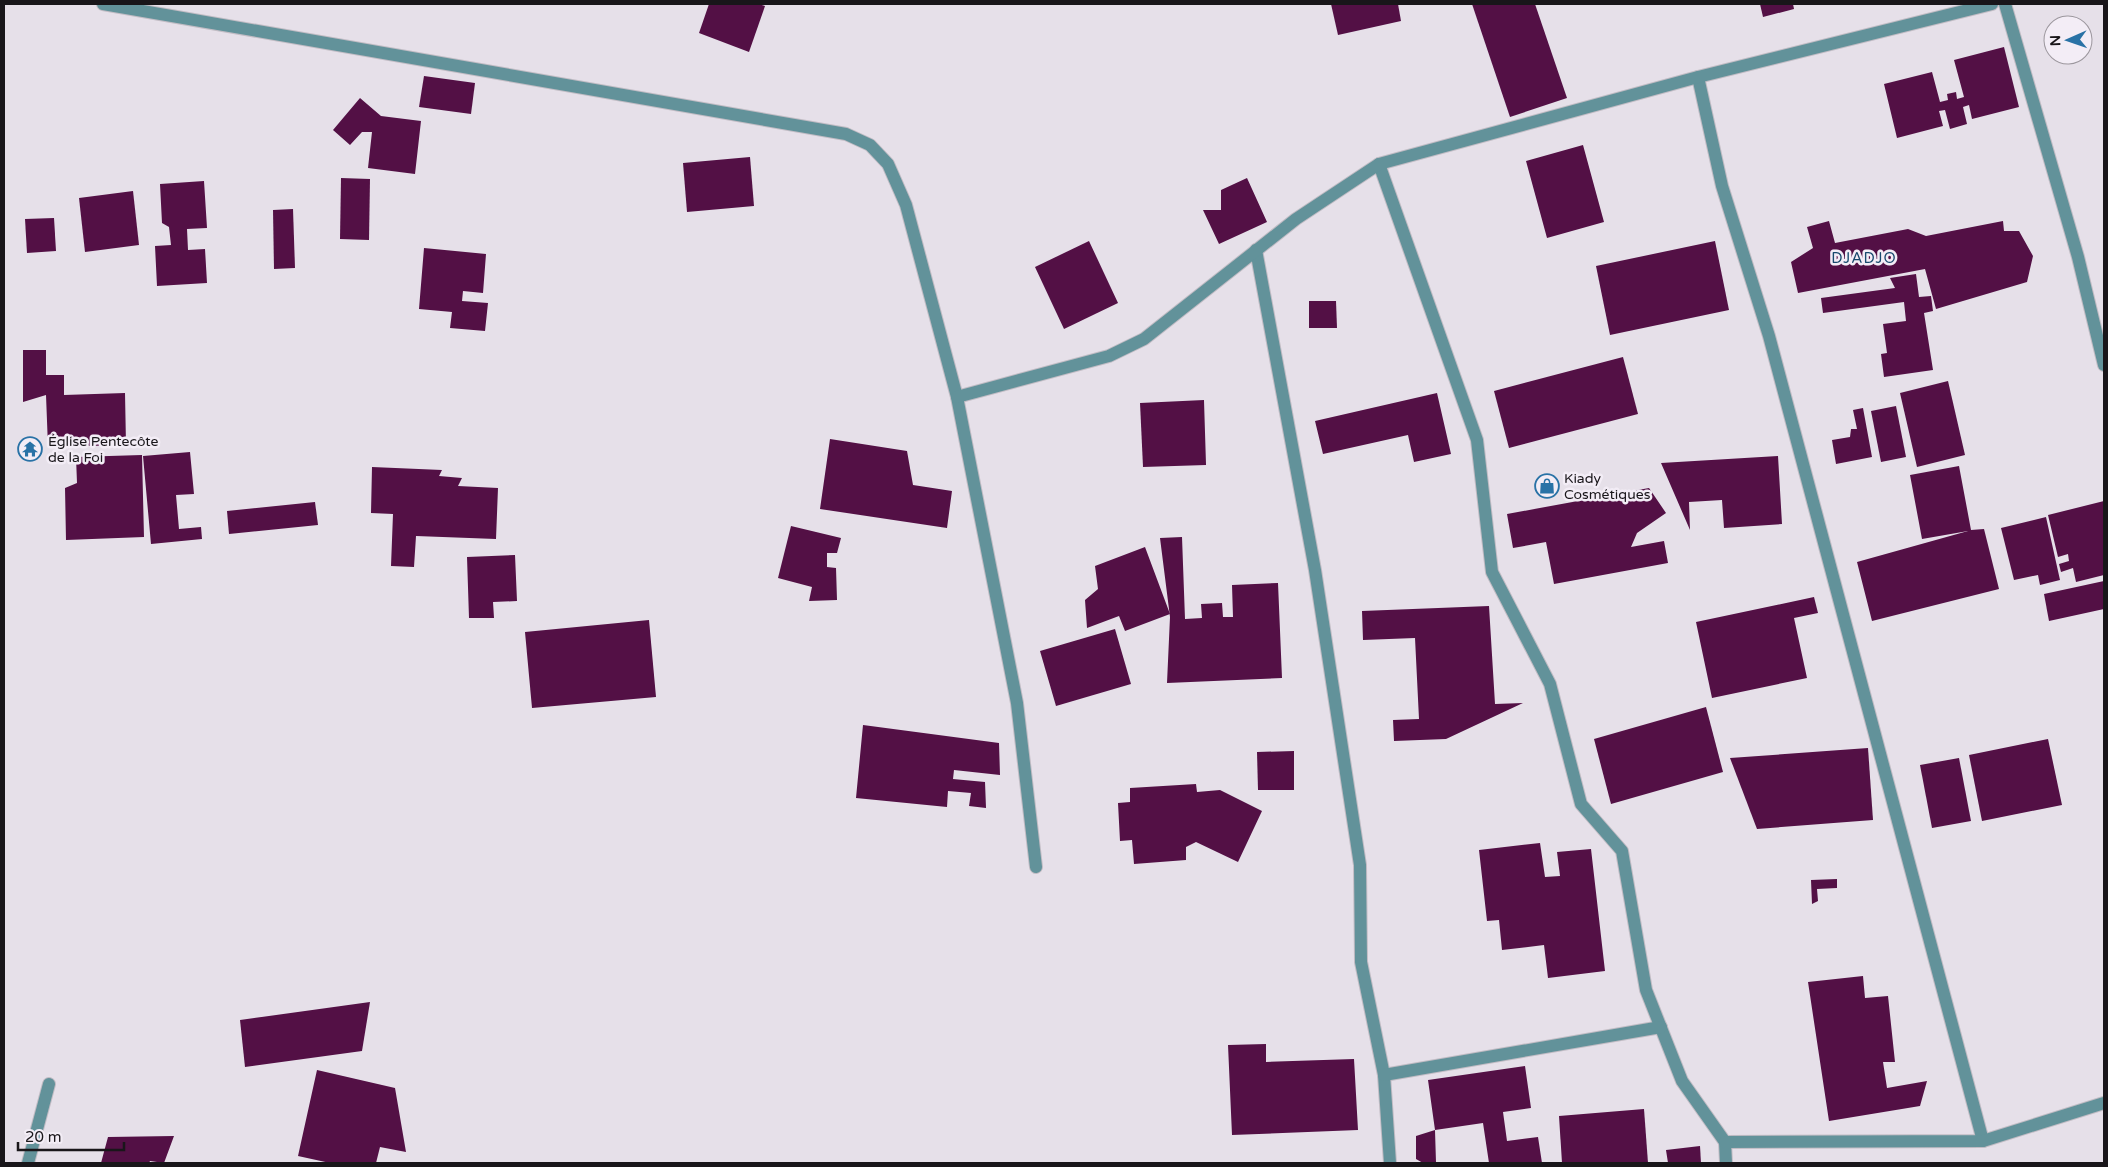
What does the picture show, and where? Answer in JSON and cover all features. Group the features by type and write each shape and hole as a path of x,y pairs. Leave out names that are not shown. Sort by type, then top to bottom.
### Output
{"street":[{"path":"103,4 846,134 870,145 888,164 906,205 957,397 1016,704 1036,867"},
{"path":"957,397 1109,356 1144,339 1256,250 1325,199 1379,164 1698,77 1992,4"},
{"path":"2005,4 2078,256 2104,365"},
{"path":"1698,77 1722,186 1769,336 1984,1141"},
{"path":"1379,164 1477,440 1492,572 1550,684 1581,804 1622,851 1646,990 1682,1081 1724,1142 1726,1163"},
{"path":"1256,250 1315,570 1360,864 1360,962 1384,1075 1390,1163"},
{"path":"1384,1075 1661,1027"},
{"path":"28,1163 49,1084"},
{"path":"1724,1142 1984,1141 2104,1103"}],"building":[{"path":"709,4 759,4 765,6 749,52 699,33"},
{"path":"1331,4 1398,4 1401,21 1338,35"},
{"path":"1472,4 1535,4 1567,98 1510,117"},
{"path":"1760,4 1793,4 1794,9 1763,17"},
{"path":"2004,47 2019,107 1972,119 1969,105 1963,107 1967,124 1950,129 1945,110 1939,111 1943,126 1897,138 1884,84 1932,72 1940,102 1948,100 1947,94 1956,92 1957,99 1964,97 1954,60"},
{"path":"424,76 475,83 471,114 419,107"},
{"path":"360,98 381,116 421,121 415,174 368,168 372,132 362,132 350,145 333,130"},
{"path":"1583,145 1604,222 1547,238 1526,161"},
{"path":"750,157 754,206 687,212 683,163"},
{"path":"341,178 370,179 369,240 340,239"},
{"path":"1247,178 1267,222 1219,244 1203,210 1221,210 1221,190"},
{"path":"204,181 207,228 187,229 188,250 205,249 207,283 157,286 155,246 171,245 169,227 162,223 160,184"},
{"path":"133,191 139,245 85,252 79,198"},
{"path":"293,209 295,268 274,269 273,210"},
{"path":"54,218 56,251 27,253 25,219"},
{"path":"1829,221 1835,243 1908,229 1926,236 2003,221 2004,231 2019,231 2033,256 2027,282 1936,309 1925,269 1798,293 1791,262 1813,248 1807,227"},
{"path":"1089,241 1118,303 1064,329 1035,267"},
{"path":"1715,241 1729,310 1610,335 1596,266"},
{"path":"424,248 486,254 483,293 463,291 462,301 488,303 485,331 450,328 452,312 419,309"},
{"path":"1916,274 1919,297 1931,296 1933,311 1924,313 1933,370 1884,377 1881,354 1887,353 1883,324 1906,321 1904,302 1823,313 1821,298 1895,288 1890,278"},
{"path":"1309,301 1336,301 1337,328 1309,328"},
{"path":"23,350 46,350 46,375 64,375 64,395 125,393 126,445 48,447 46,395 23,402"},
{"path":"1623,357 1638,414 1509,448 1494,391"},
{"path":"1948,381 1965,455 1917,467 1900,393"},
{"path":"1437,393 1451,454 1414,462 1408,435 1323,454 1315,421"},
{"path":"1204,400 1206,465 1143,467 1140,403"},
{"path":"1896,406 1906,457 1881,462 1871,411"},
{"path":"1863,408 1872,457 1836,464 1832,440 1850,437 1851,429 1857,429 1853,410"},
{"path":"830,439 907,451 913,485 952,491 947,528 820,509"},
{"path":"190,452 194,494 176,495 179,529 201,527 202,539 151,544 143,456"},
{"path":"142,455 144,537 66,540 65,488 77,483 76,457"},
{"path":"1778,456 1782,524 1724,528 1722,500 1689,502 1690,530 1661,463"},
{"path":"1959,466 1971,530 1984,529 1999,589 1872,621 1857,562 1968,531 1922,539 1910,475"},
{"path":"372,467 442,470 439,476 462,478 458,486 498,488 496,539 416,536 414,567 391,566 393,514 371,513"},
{"path":"1649,488 1666,513 1637,533 1631,547 1664,541 1668,563 1554,584 1546,542 1513,548 1507,514"},
{"path":"2104,501 2104,575 2076,582 2073,568 2061,572 2059,564 2069,561 2068,554 2058,557 2048,515"},
{"path":"315,502 318,525 229,534 227,511"},
{"path":"2046,517 2060,580 2040,585 2038,575 2014,580 2001,528"},
{"path":"791,526 841,538 837,553 827,553 827,567 836,568 837,600 809,601 812,587 778,578"},
{"path":"1182,537 1185,619 1202,618 1201,604 1222,603 1223,617 1233,617 1232,585 1278,583 1282,678 1167,683 1170,617 1160,538"},
{"path":"1145,547 1170,614 1125,631 1119,616 1087,628 1085,600 1098,589 1095,566"},
{"path":"515,555 517,601 493,602 494,618 469,618 467,557"},
{"path":"2104,581 2104,609 2049,621 2044,594"},
{"path":"1814,597 1818,613 1794,618 1807,678 1712,698 1696,622"},
{"path":"1489,606 1495,704 1523,703 1446,739 1394,741 1393,720 1419,719 1415,638 1363,640 1362,611"},
{"path":"649,620 656,697 532,708 525,632"},
{"path":"1115,629 1131,684 1056,706 1040,651"},
{"path":"1706,707 1723,772 1611,804 1594,739"},
{"path":"863,725 999,743 1000,775 954,770 953,779 985,782 986,808 969,806 971,793 948,791 947,807 856,798"},
{"path":"2048,739 2062,805 1982,821 1969,755"},
{"path":"1868,748 1873,820 1757,829 1730,758"},
{"path":"1294,751 1294,790 1258,790 1257,752"},
{"path":"1959,758 1971,821 1932,828 1920,765"},
{"path":"1196,784 1197,792 1220,790 1262,811 1238,862 1196,842 1186,847 1186,860 1134,864 1132,840 1120,841 1118,803 1130,802 1130,788"},
{"path":"1540,843 1545,877 1560,876 1557,852 1591,849 1605,971 1548,978 1544,945 1502,950 1499,920 1487,921 1479,850"},
{"path":"1837,879 1837,888 1817,889 1818,901 1812,904 1811,880"},
{"path":"1863,976 1865,998 1888,996 1895,1062 1883,1062 1887,1088 1927,1081 1920,1106 1829,1121 1808,982"},
{"path":"370,1002 362,1051 245,1067 240,1020"},
{"path":"1266,1044 1266,1062 1354,1059 1358,1130 1232,1135 1228,1045"},
{"path":"1525,1066 1531,1108 1503,1112 1507,1141 1538,1137 1542,1163 1489,1163 1483,1123 1435,1130 1428,1080"},
{"path":"317,1070 395,1088 406,1152 380,1147 376,1163 330,1163 298,1156"},
{"path":"1644,1109 1648,1163 1562,1163 1559,1116"},
{"path":"1435,1130 1436,1163 1423,1163 1416,1159 1416,1136"},
{"path":"174,1136 164,1163 150,1161 149,1163 101,1163 108,1137"},
{"path":"1700,1146 1701,1163 1668,1163 1666,1150"}],"place":[{"name":"Église Pentecôte de la Foi","path":"30,449"},
{"name":"Kiady Cosmétiques","path":"1547,486"}],"district":[{"name":"DJADJO","path":"1864,258"}]}
